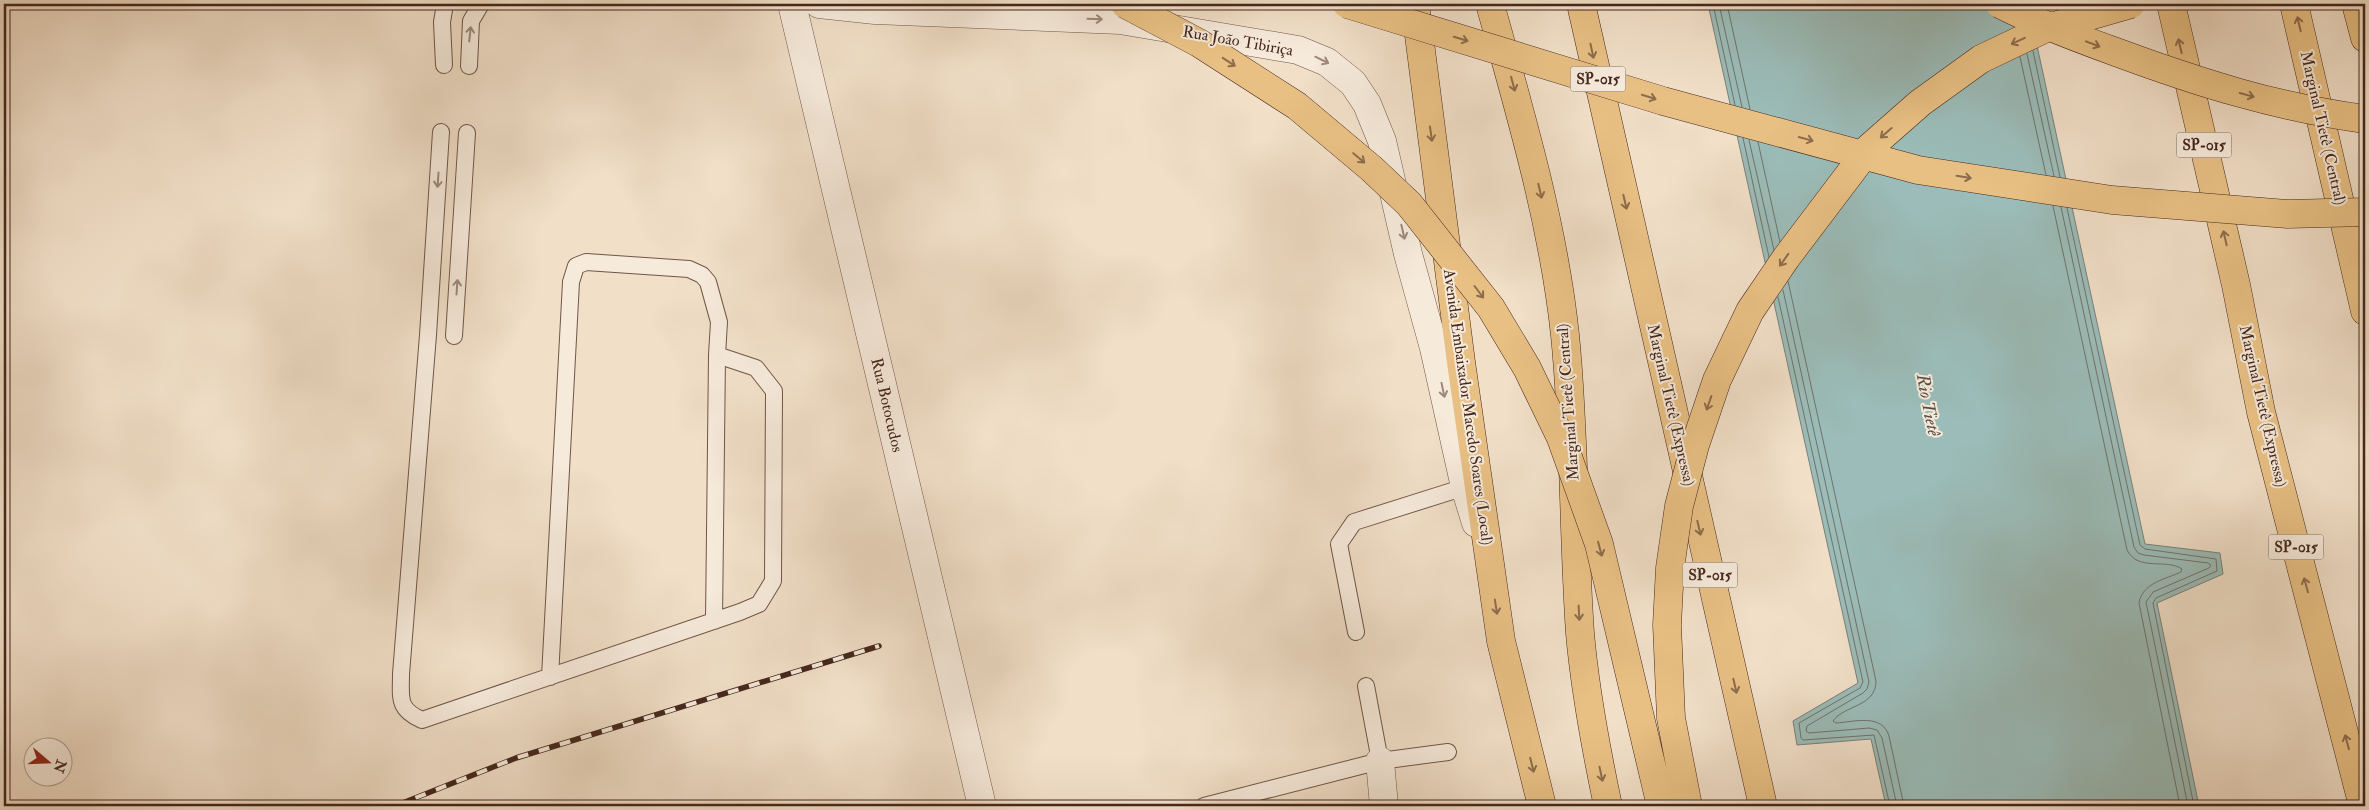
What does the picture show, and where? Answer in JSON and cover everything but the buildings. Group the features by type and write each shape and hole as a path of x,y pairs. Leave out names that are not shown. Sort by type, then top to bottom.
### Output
{"highway":[{"path":"1125,4 1199,43 1297,106 1409,204 1491,308 1527,368 1560,438 1599,544 1661,806"},
{"path":"1347,4 1663,101 1918,170 2112,200 2288,214 2365,212"},
{"name":"Avenida Embaixador Macedo Soares (Local)","path":"1415,4 1501,640 1542,806"},
{"name":"Marginal Tietê (Central)","path":"1490,4 1529,143 1556,272 1565,335 1580,633 1587,699 1608,806"},
{"name":"Marginal Tietê (Expressa)","path":"1581,4 1763,806"},
{"path":"2000,4 2087,42 2209,85 2284,105 2365,118"},
{"path":"1688,806 1671,718 1667,625 1670,568 1679,506 1695,445 1717,380 1750,311 1786,258 1870,147 1920,103 1980,59 2044,29 2131,4"},
{"name":"Marginal Tietê (Expressa)","path":"2171,4 2236,285 2261,412 2364,806"},
{"name":"Marginal Tietê (Central)","path":"2294,4 2365,312"},
{"path":"2356,4 2365,38"}],"street":[{"name":"Rua Botocudos","path":"792,4 982,806"},
{"name":"Rua João Tibiriça","path":"819,4 875,10 1120,20 1298,50 1327,62 1353,83 1368,104 1382,142 1408,254 1434,348 1465,486 1490,569"},
{"path":"1380,761 1384,806"}],"lane":[{"path":"444,65 442,22 445,4"},
{"path":"469,66 472,21 481,4"},
{"path":"441,132 401,701 408,714 422,720 759,604 773,581 774,391 756,368 717,355"},
{"path":"454,336 467,133"},
{"path":"550,677 572,282 576,266 586,262 689,269 702,275 708,282 719,322 714,621"},
{"path":"1356,632 1339,544 1354,522 1465,486"},
{"path":"1366,686 1380,761"},
{"path":"1204,806 1380,761 1448,752"}],"water":[{"name":"Rio Tietê","path":"1708,4 2028,4 2145,544 2220,553 2223,574 2157,603 2199,806 1886,806 1871,739 1797,745 1793,721 1858,683"}],"railway":[{"path":"395,806 516,758 879,646"}]}
